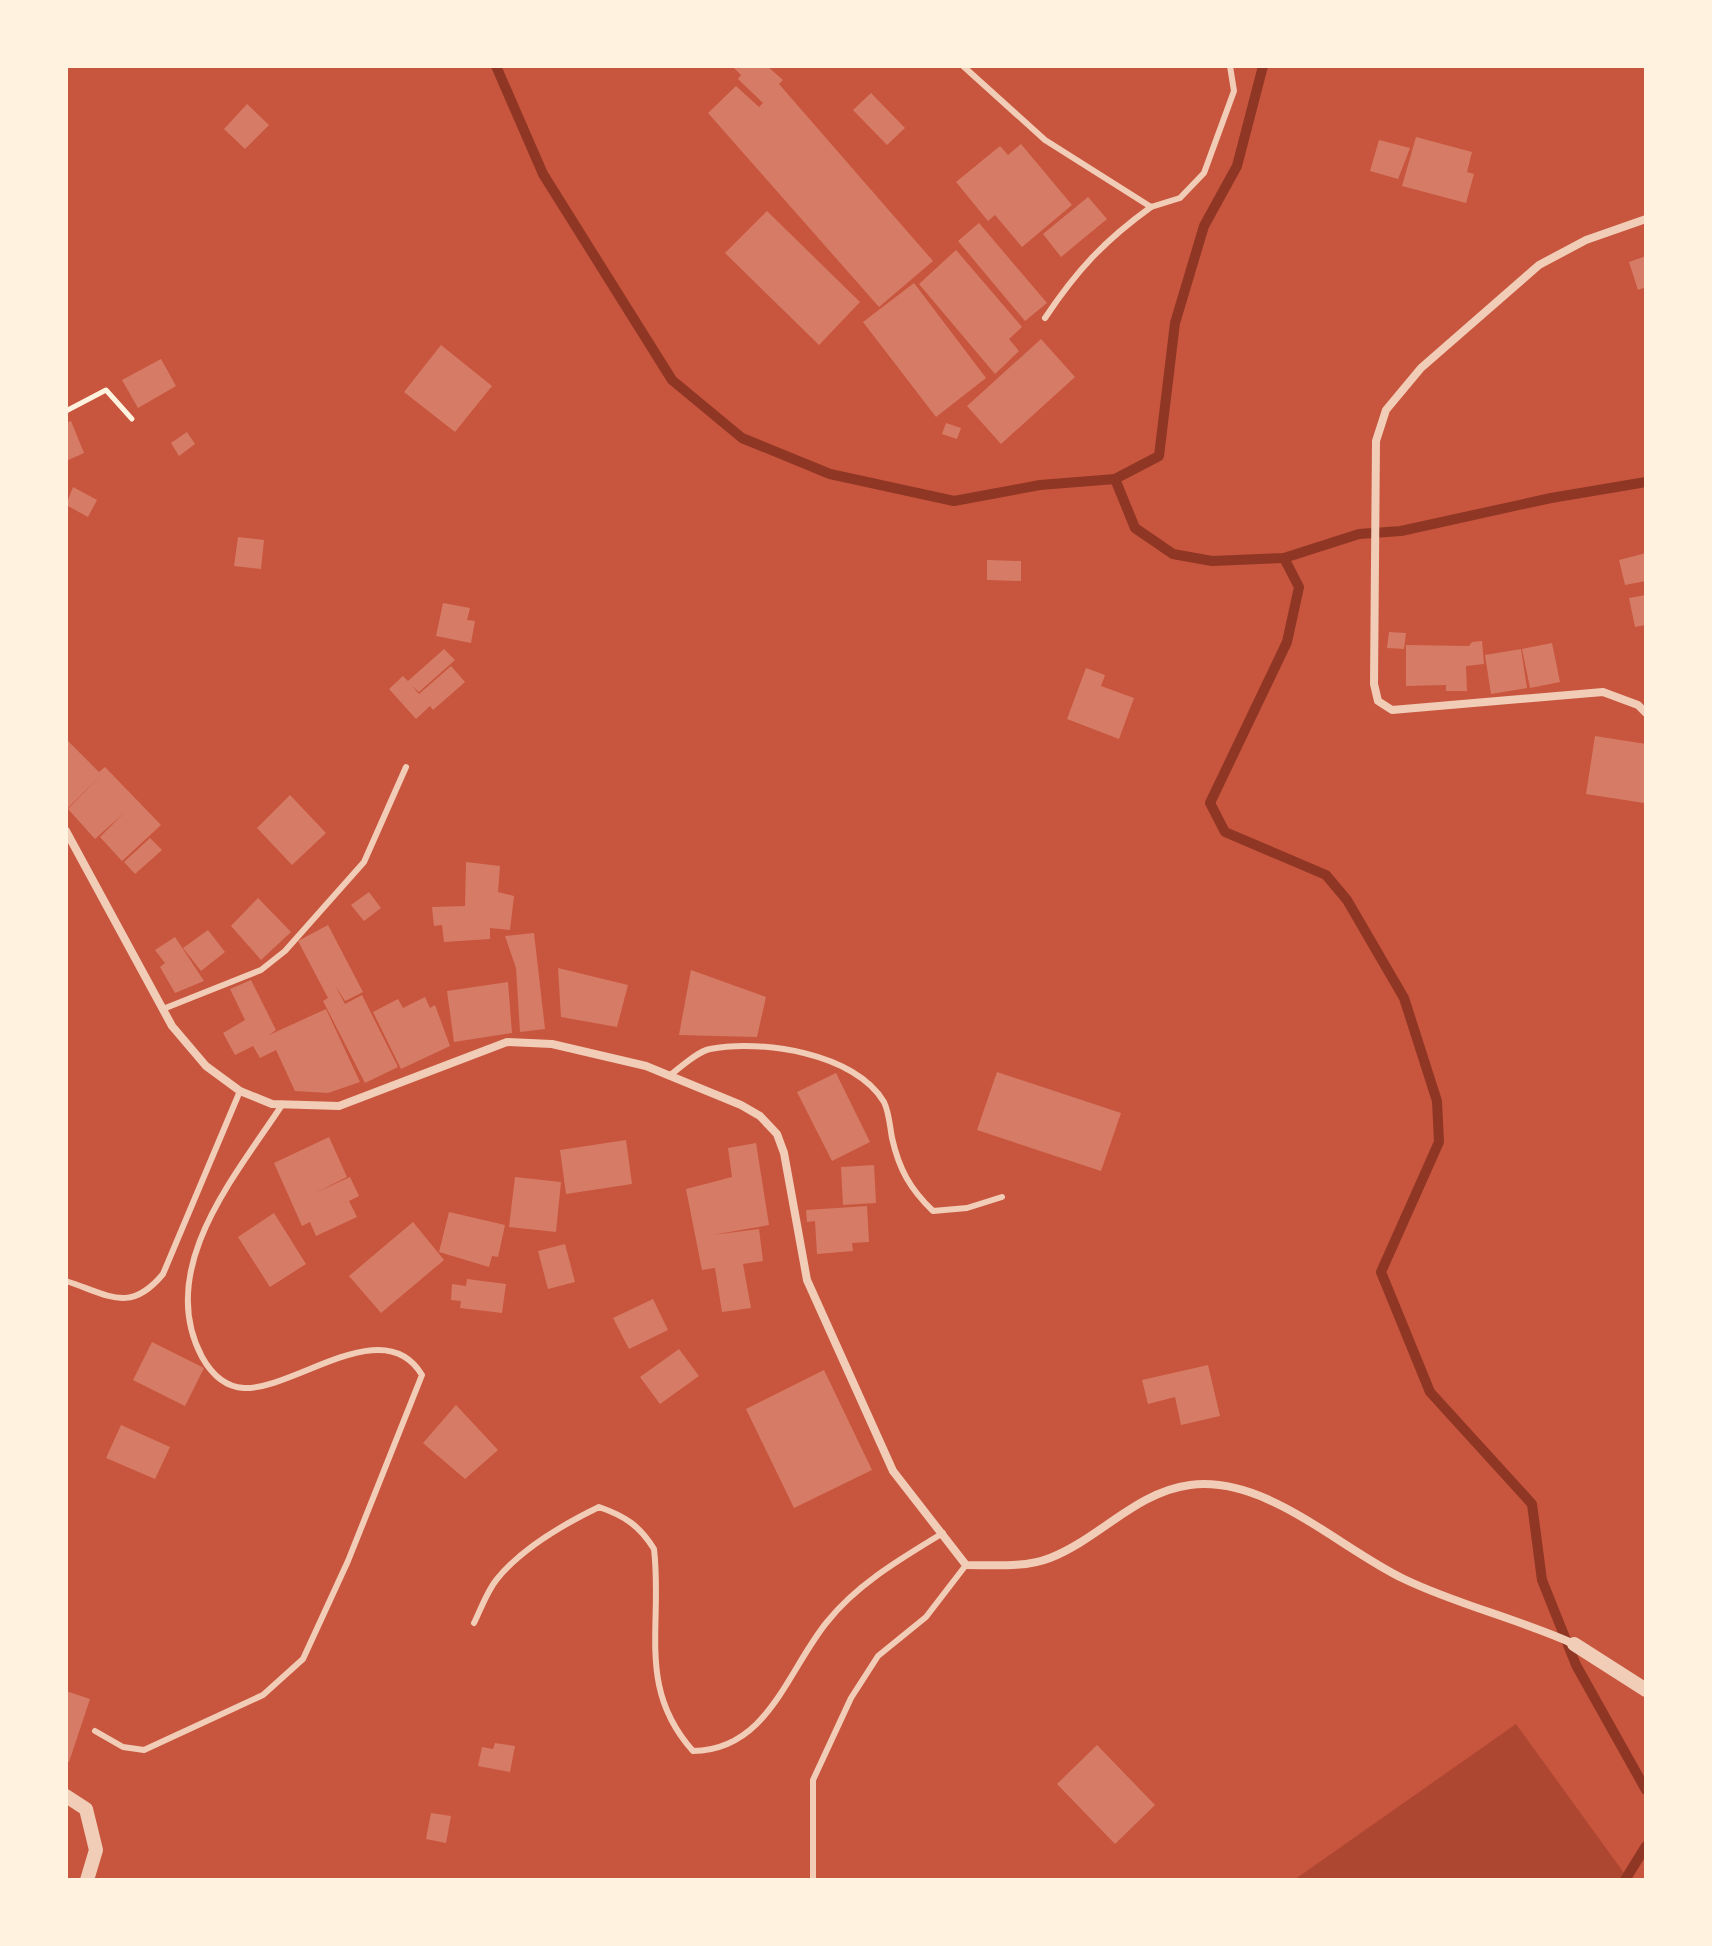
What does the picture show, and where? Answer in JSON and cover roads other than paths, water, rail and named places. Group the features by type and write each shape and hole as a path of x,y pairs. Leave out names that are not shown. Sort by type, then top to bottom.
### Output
{"street":[{"path":"1646,219 1586,240 1539,265 1421,368 1386,410 1376,441 1374,684 1378,701 1392,710 1603,692 1638,705 1646,713"},
{"path":"66,831 172,1026 206,1066 240,1091 282,1105 339,1106 507,1042 552,1044 646,1066 741,1105 760,1116 777,1134 784,1153 807,1280 893,1471 966,1565 1021,1563 1050,1558 1150,1497 1189,1485 1244,1489 1404,1579 1555,1635 1646,1690"},
{"path":"66,1796 86,1809 96,1850 87,1880"}],"lane":[{"path":"963,66 1045,140 1151,207"},
{"path":"1045,318 1074,274 1110,237 1151,207 1180,198 1204,173 1234,91 1230,66"},
{"path":"163,1009 261,970 285,951 364,862 406,767"},
{"path":"669,1076 707,1050 776,1048 821,1057 867,1081 885,1104 895,1151 909,1187 933,1211 967,1208 1002,1197"},
{"path":"66,1281 126,1300 148,1293 163,1274 240,1091"},
{"path":"95,1731 123,1747 144,1750 263,1695 303,1659 348,1561 422,1375 414,1361 398,1352 371,1351 330,1360 264,1386 241,1388 220,1381 195,1344 188,1316 189,1276 214,1207 282,1105"},
{"path":"474,1623 497,1579 553,1533 599,1507 621,1514 642,1529 654,1549 660,1700 676,1733 693,1751 711,1751 765,1719 827,1622 858,1592 943,1533"},
{"path":"813,1880 813,1780 851,1698 878,1656 926,1617 966,1565"}],"waterway":[{"path":"496,66 543,174 672,380 742,438 830,474 954,501 1040,485 1115,479 1135,528 1173,554 1212,561 1284,558 1359,534 1401,531 1551,498 1646,482"},
{"path":"1115,479 1159,456 1175,323 1204,226 1237,166 1263,66"},
{"path":"1284,558 1299,587 1287,642 1210,803 1225,832 1326,875 1347,900 1404,998 1437,1101 1439,1142 1381,1272 1430,1392 1532,1504 1542,1580 1576,1665 1646,1790"},
{"path":"1625,1880 1646,1846"}]}
